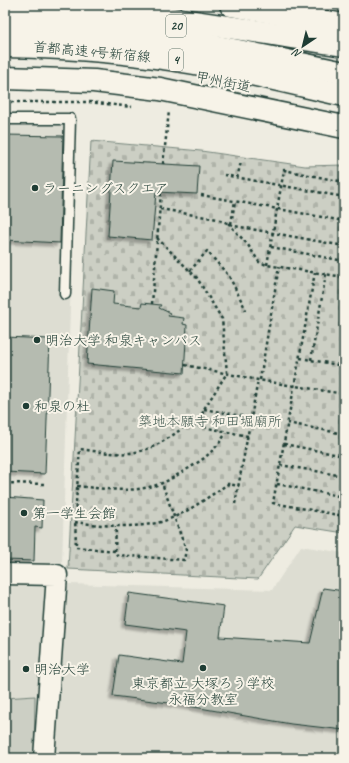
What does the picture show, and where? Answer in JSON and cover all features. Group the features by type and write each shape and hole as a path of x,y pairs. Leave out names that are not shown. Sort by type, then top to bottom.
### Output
{"highway":[{"path":"168,5 287,27 344,41"},
{"path":"230,5 344,25"},
{"path":"5,6 43,6 148,15 344,45"},
{"name":"20","path":"5,13 99,17 163,24 224,34 344,58"},
{"name":"首都高速4号新宿線","path":"5,25 100,29 161,37 344,73"},
{"name":"首都高速4号新宿線","path":"5,46 96,50 157,57 220,68 344,95"},
{"name":"甲州街道","path":"5,59 97,63 159,70 344,107"},
{"path":"5,65 95,69 162,78 344,111"},
{"path":"5,78 94,81 160,89 344,127"},
{"path":"5,89 92,92 159,100 344,132"}],"street":[{"path":"5,574 57,575 44,758"}],"lane":[{"path":"5,119 70,119 65,294"}],"path":[{"path":"5,102 89,102 140,108"},
{"path":"162,110 176,112"},
{"path":"164,164 169,111"},
{"path":"237,178 241,162"},
{"path":"267,265 284,170 344,182"},
{"path":"224,175 344,197"},
{"path":"152,304 161,192"},
{"path":"201,195 344,221"},
{"path":"229,224 235,202"},
{"path":"160,209 217,219 229,224 344,246"},
{"path":"229,224 248,245 259,262 267,265 344,277"},
{"path":"157,238 197,278 222,319 227,373 204,409 198,426"},
{"path":"271,247 344,261"},
{"path":"190,271 207,251 229,276 246,310"},
{"path":"235,504 279,266"},
{"path":"315,272 273,503 344,516"},
{"path":"311,360 326,274"},
{"path":"300,358 344,366"},
{"path":"185,365 259,380 344,394"},
{"path":"204,409 251,418"},
{"path":"287,423 344,434"},
{"path":"115,551 76,548 75,522 80,450 108,454 132,454 168,440 188,424 226,433 248,436"},
{"path":"77,486 121,490 145,488 162,483 203,460 219,445 226,433"},
{"path":"284,444 344,456"},
{"path":"280,465 344,476"},
{"path":"5,483 46,484"},
{"path":"116,526 116,555 184,560 186,550 162,483"},
{"path":"75,522 101,526 116,526 163,521 228,484 239,486"},
{"path":"277,484 344,497"}],"shaded area":[{"name":"明治大学 和泉キャンパス","path":"5,114 76,115 62,565 5,567"},
{"name":"東京都立 大塚ろう学校 永福分教室","path":"301,546 344,553 344,758 240,758 219,754 191,758 57,758 55,745 68,584 272,590"},
{"name":"明治大学","path":"51,575 44,758 5,758 5,579"}],"green space":[{"name":"築地本願寺 和田堀廟所","path":"91,141 201,151 305,166 344,165 344,533 295,525 258,579 68,569"},
{"path":"35,696 34,758 5,758 5,698"}],"building":[{"name":"ラーニングスクエア","path":"5,135 63,136 60,243 5,240"},
{"path":"113,161 199,166 197,194 156,192 152,240 108,236"},
{"path":"92,288 114,291 113,304 141,307 142,303 161,305 159,308 170,313 168,316 184,318 183,324 187,325 184,373 87,364"},
{"name":"和泉の杜","path":"5,337 50,339 45,474 5,472"},
{"path":"5,497 43,500 42,528 35,527 34,561 5,560"},
{"path":"323,588 344,591 344,730 291,724 177,704 113,696 119,655 182,664 186,632 125,624 129,593 224,606 220,637 310,643"}],"place":[{"name":"ラーニングスクエア","path":"35,188"},
{"name":"明治大学 和泉キャンパス","path":"37,340"},
{"name":"和泉の杜","path":"26,406"},
{"name":"第一学生会館","path":"24,513"},
{"name":"東京都立 大塚ろう学校 永福分教室","path":"203,668"},
{"name":"明治大学","path":"26,669"}]}
